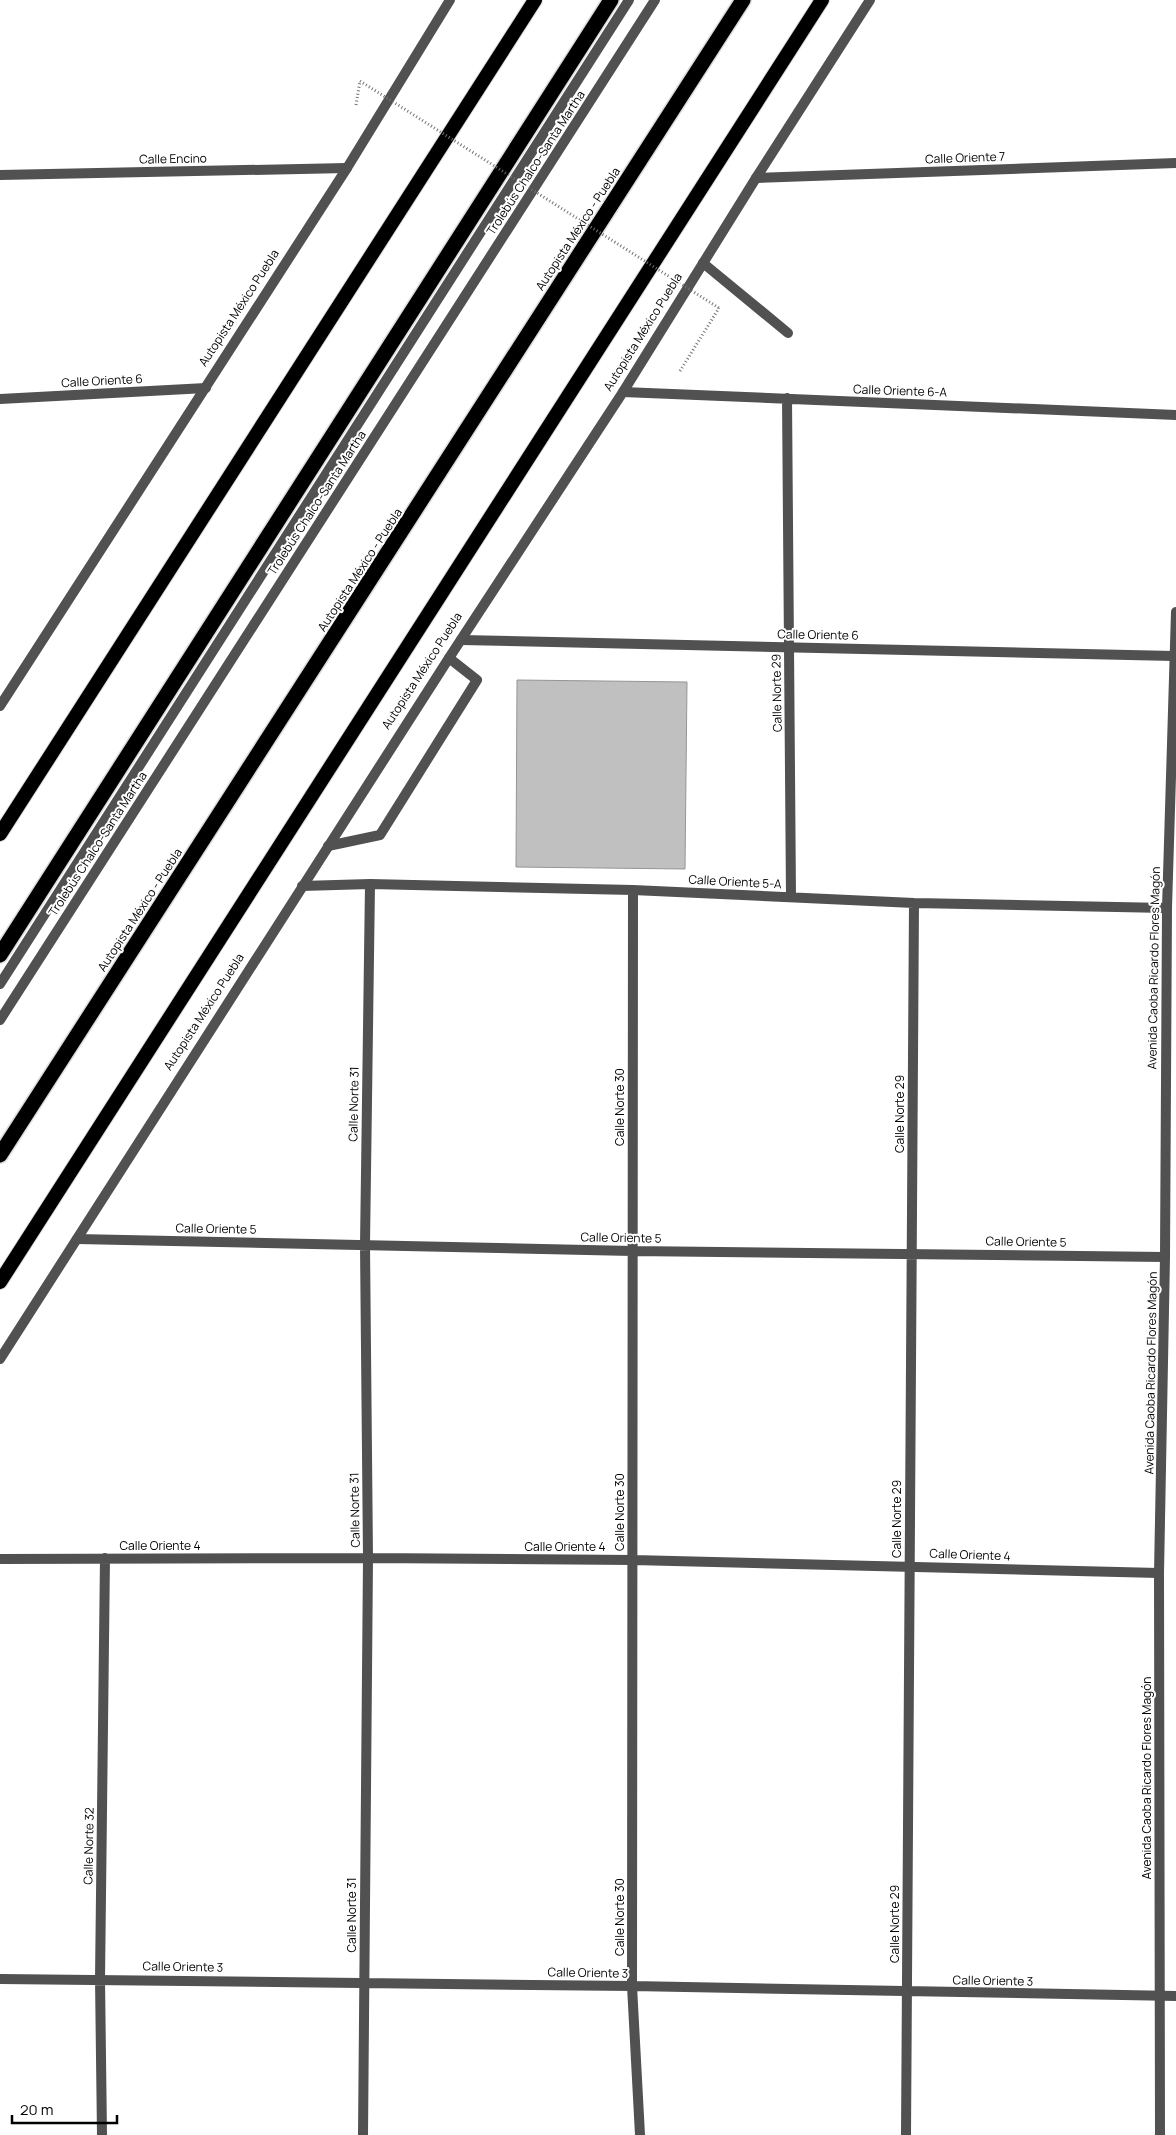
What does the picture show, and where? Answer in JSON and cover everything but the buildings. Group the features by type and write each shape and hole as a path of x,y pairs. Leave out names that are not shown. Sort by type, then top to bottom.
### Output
{"highway":[{"path":"0,834 535,0"},
{"path":"0,955 611,0"},
{"name":"Autopista México - Puebla","path":"0,1154 743,0"},
{"path":"0,1282 822,0"}],"street":[{"name":"Autopista México Puebla","path":"0,706 347,168 450,0"},
{"path":"0,984 629,0"},
{"name":"Trolebús Chalco-Santa Martha","path":"0,1020 655,0"},
{"name":"Autopista México Puebla","path":"0,1359 449,658 624,392 756,178 870,0"},
{"name":"Calle Oriente 7","path":"756,178 1176,163"},
{"name":"Calle Encino","path":"0,175 347,168"},
{"path":"703,263 788,333"},
{"name":"Calle Oriente 6","path":"0,398 206,388"},
{"name":"Calle Oriente 6-A","path":"624,392 1176,415"},
{"name":"Calle Norte 29","path":"787,398 791,896"},
{"name":"Avenida Caoba Ricardo Flores Magón","path":"1160,2135 1159,1573 1165,1257 1166,908 1176,612"},
{"name":"Calle Oriente 6","path":"461,640 1174,656"},
{"path":"328,846 380,835 477,680 449,658"},
{"name":"Calle Oriente 5-A","path":"302,886 370,884 633,890 914,903 1166,908"},
{"name":"Calle Norte 31","path":"363,2135 368,1558 364,1245 370,884"},
{"name":"Calle Norte 30","path":"633,890 632,1986 640,2135"},
{"name":"Calle Norte 29","path":"906,2135 914,903"},
{"name":"Calle Oriente 5","path":"77,1239 632,1251 1165,1257"},
{"name":"Calle Norte 32","path":"102,2135 100,1979 106,1558"},
{"name":"Calle Oriente 4","path":"0,1559 368,1558 633,1560 1159,1573"},
{"name":"Calle Oriente 3","path":"0,1979 632,1986 1176,1996"}],"path":[{"path":"360,81 719,308 666,393"}]}
